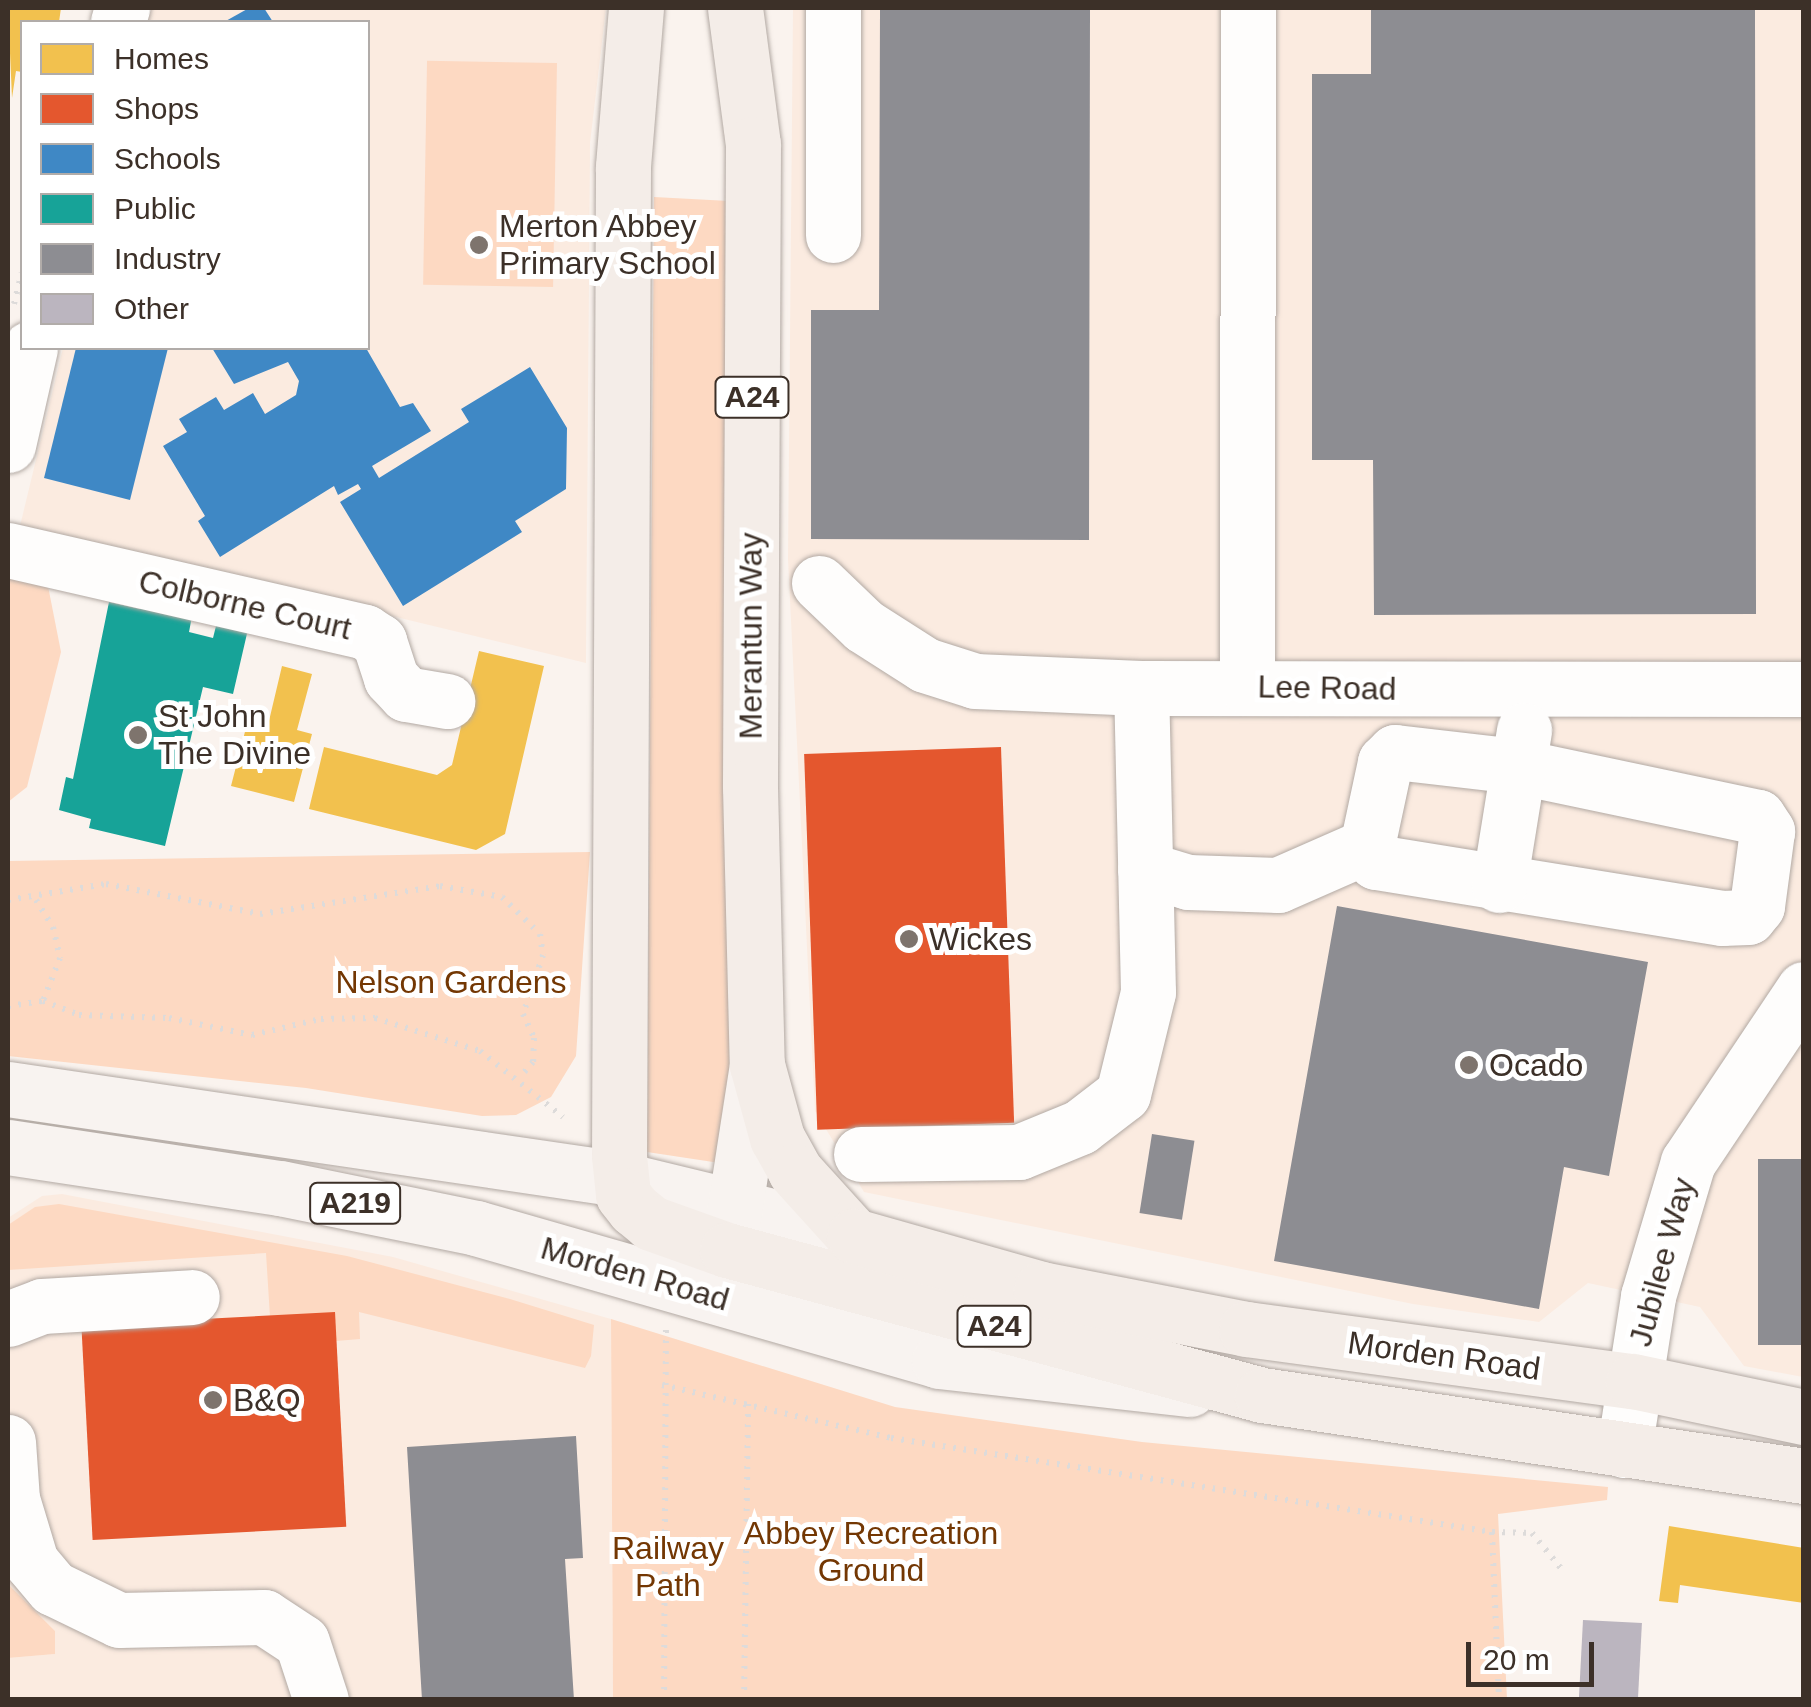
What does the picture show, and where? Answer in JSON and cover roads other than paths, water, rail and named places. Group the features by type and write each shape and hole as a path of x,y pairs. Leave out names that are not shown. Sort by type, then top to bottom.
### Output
{"highway":[{"path":"620,1179 622,167 636,8"},
{"name":"Merantun Way","path":"735,8 753,144 750,787 758,1065 784,1155 854,1236"},
{"name":"Morden Road","path":"620,1179 623,1195 707,1268 1262,1394 1804,1476"},
{"name":"Morden Road","path":"854,1236 1041,1289 1246,1328 1632,1381 1804,1417"}],"main road":[{"path":"707,1268 758,1065"},
{"name":"A219","path":"8,1089 620,1179"},
{"name":"Morden Road","path":"8,1146 280,1188 476,1228 707,1268 854,1236"}],"street":[{"path":"833,8 833,235"},
{"path":"1247,687 1248,8"},
{"path":"8,444 30,350"},
{"name":"Colborne Court","path":"8,550 365,632 379,641 391,678 406,694 447,701"},
{"name":"Lee Road","path":"820,583 864,626 925,665 974,681 1141,688 1804,689"},
{"path":"861,1154 1019,1152 1080,1127 1123,1094 1148,992 1141,688"},
{"path":"1499,885 1526,691"},
{"path":"1395,752 1516,766 1758,817 1767,831 1758,906 1748,917 1722,918 1499,885 1376,862 1368,846 1384,762 1395,752"},
{"path":"1145,869 1188,882 1278,885 1368,846"},
{"name":"Jubilee Way","path":"1624,1450 1632,1381 1663,1232 1688,1162 1804,988"},
{"path":"8,1319 42,1306 192,1298"},
{"path":"8,1442 12,1499 31,1562 52,1588 118,1620 264,1617 302,1642 321,1700"}],"place":[{"name":"Merton Abbey Primary School","path":"479,245"},
{"name":"St John The Divine","path":"138,735"},
{"name":"Wickes","path":"909,939"},
{"name":"Ocado","path":"1469,1065"},
{"name":"B&Q","path":"213,1400"}],"park label":[{"name":"Nelson Gardens","path":"451,982"},
{"name":"Abbey Recreation Ground","path":"871,1552"},
{"name":"Railway Path","path":"668,1568"}]}
